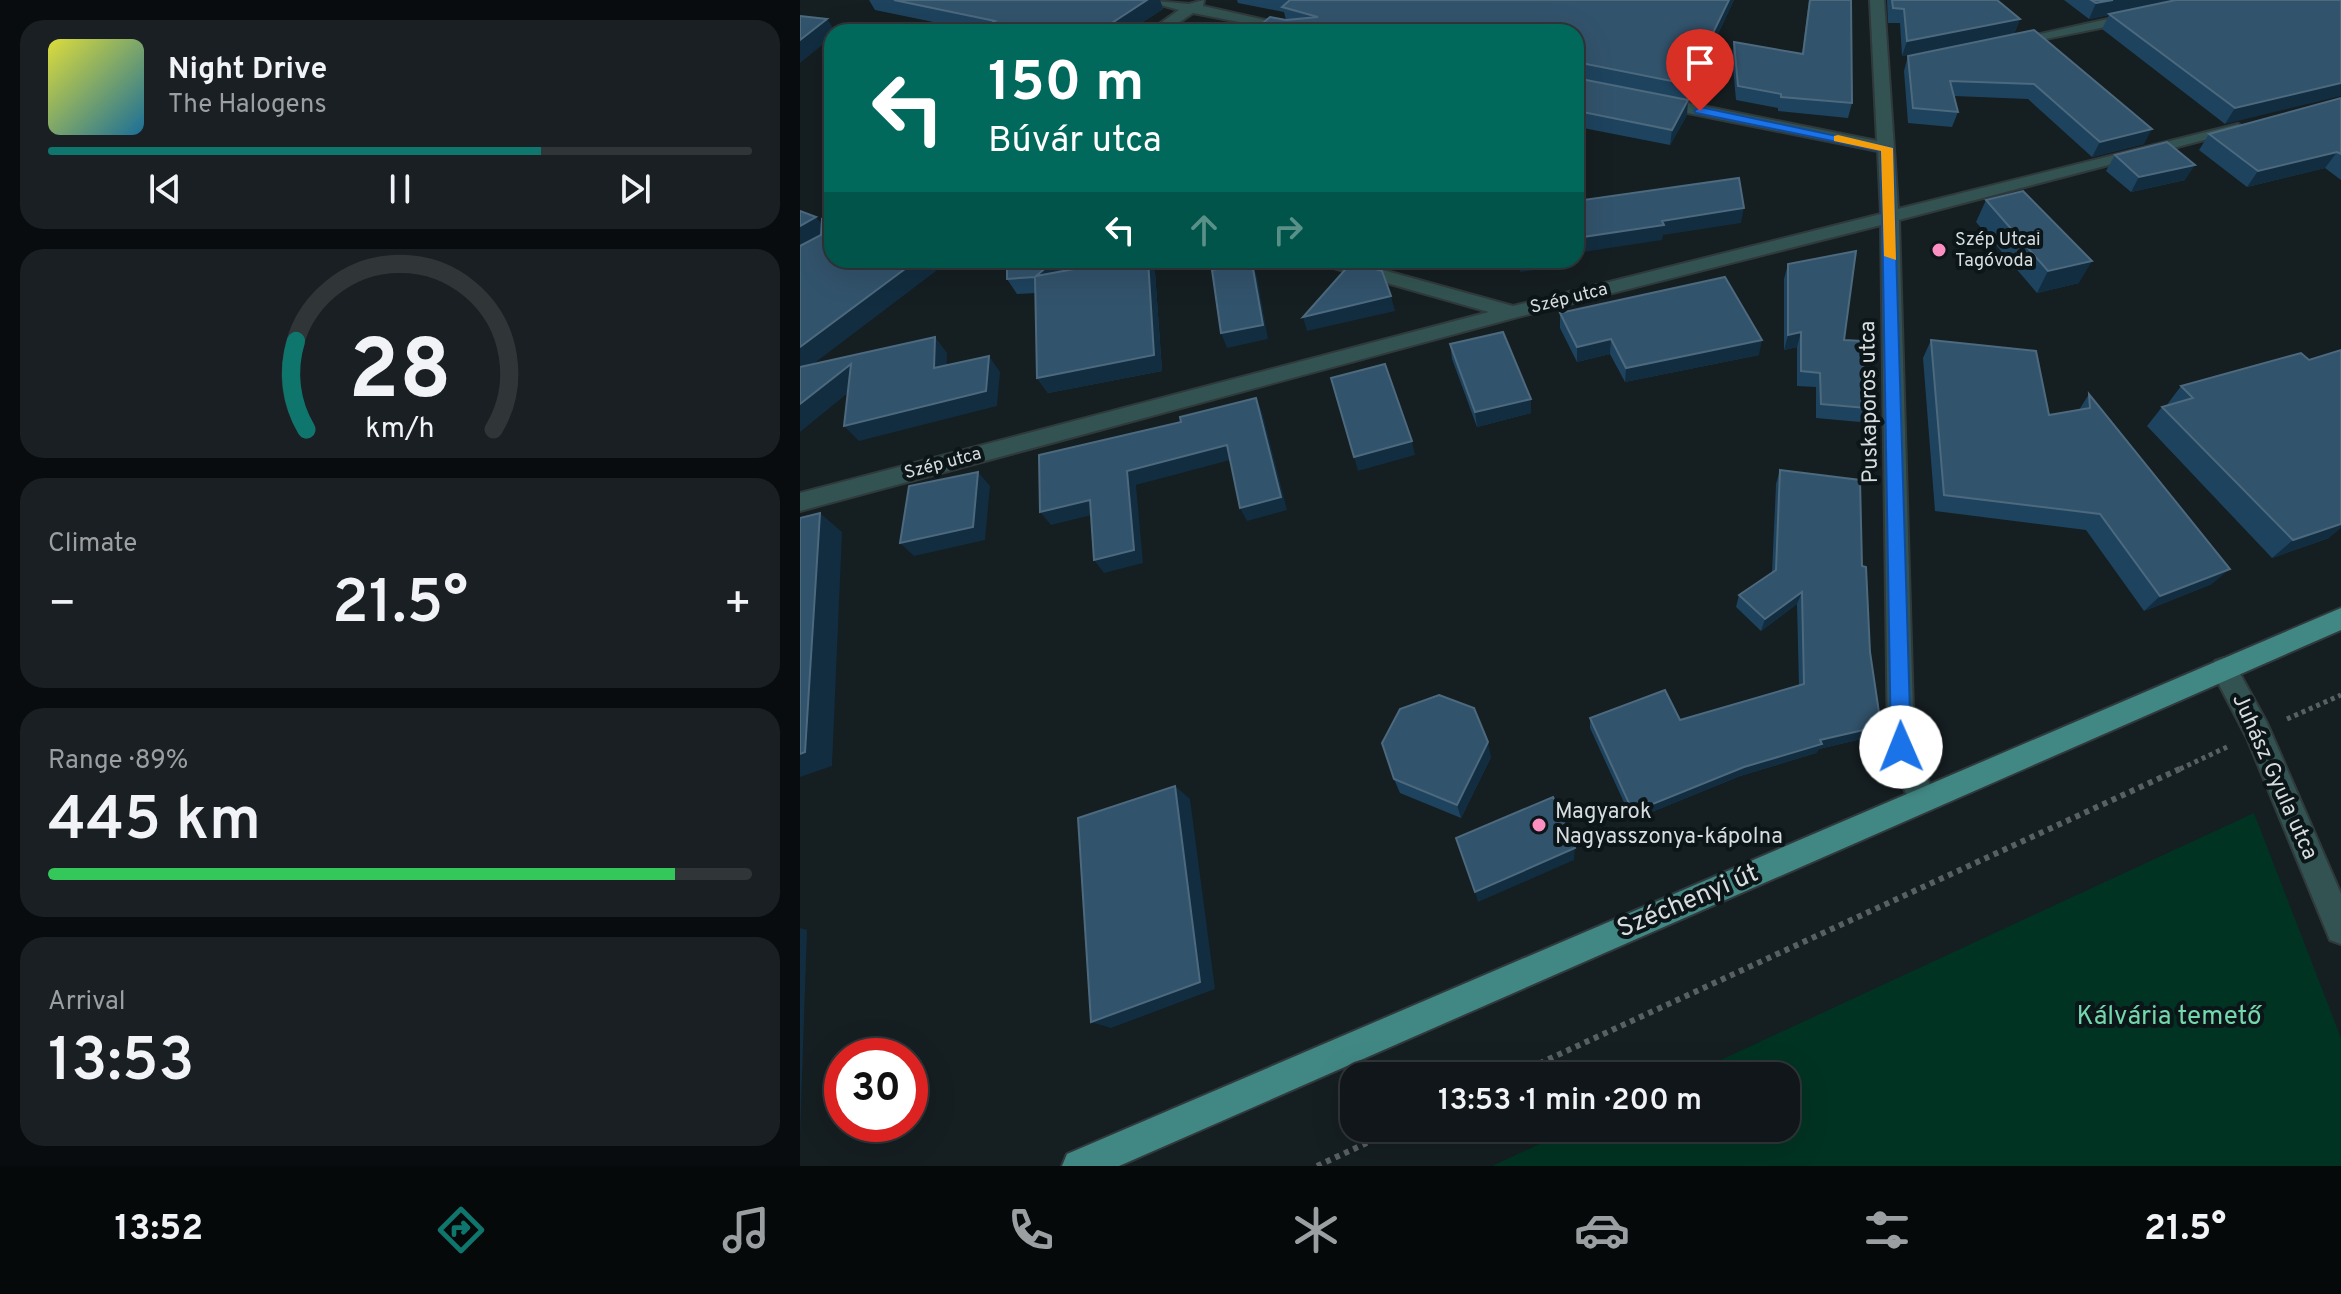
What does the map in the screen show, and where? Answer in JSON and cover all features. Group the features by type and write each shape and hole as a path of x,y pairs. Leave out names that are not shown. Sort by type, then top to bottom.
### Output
{"main road":[{"name":"Széchenyi út","path":"1079,1166 2341,619"}],"street":[{"path":"1150,0 1198,4 1279,24"},
{"name":"Puskaporos utca","path":"1877,0 1889,67 1887,148 1901,747 1922,799"},
{"path":"1167,24 1198,4"},
{"path":"1989,47 2158,12"},
{"path":"1638,98 1887,148"},
{"name":"Szép utca","path":"800,502 1514,312 2251,126"},
{"path":"1355,268 1514,312"},
{"name":"Juhász Gyula utca","path":"2224,669 2258,732 2341,929"}],"path":[{"path":"1542,1062 2341,695"},
{"path":"1317,1166 1369,1142"}],"green space":[{"name":"Kálvária temető","path":"2254,813 2341,1038 2341,1166 1492,1166 1544,1142 1800,1142 1800,1062 1716,1062"}],"building":[{"path":"894,0 1147,0 1110,24 990,24 995,21"},
{"path":"1290,0 1729,0 1711,37 1722,39 1696,86 1584,64 1584,24 1262,24 1270,17 1286,20 1318,17 1282,7"},
{"path":"1810,0 1851,0 1852,103 1781,97 1781,94 1738,86 1734,42 1803,54"},
{"path":"1892,0 1997,0 2020,19 1907,41 1904,9 1893,8"},
{"path":"2176,0 2341,0 2341,83 2235,108 2109,14"},
{"path":"800,16 827,19 800,40"},
{"path":"2034,30 2152,129 2100,142 2034,84 1950,81 1958,112 1913,108 1908,56"},
{"path":"1584,80 1688,100 1672,130 1584,112"},
{"path":"2341,98 2341,154 2337,152 2258,171 2209,134"},
{"path":"2167,142 2195,165 2139,177 2115,155"},
{"path":"1739,178 1744,208 1662,221 1664,225 1584,237 1584,200"},
{"path":"2023,191 2092,261 2048,271 1986,200"},
{"path":"800,211 816,217 800,226"},
{"path":"822,219 824,268 906,268 800,347 800,246 821,235"},
{"path":"1856,251 1844,340 1862,341 1866,408 1821,404 1820,373 1801,371 1801,332 1788,335 1788,264"},
{"path":"1007,268 1046,268 1036,276 1080,268 1149,268 1154,355 1037,378 1035,277 1007,279"},
{"path":"1253,268 1263,325 1221,333 1212,270"},
{"path":"1347,268 1382,271 1391,296 1303,317"},
{"path":"1725,277 1762,340 1626,368 1611,339 1577,347 1560,313"},
{"path":"1503,332 1531,399 1475,412 1450,344"},
{"path":"935,337 934,368 989,356 986,391 844,426 851,364 800,404 800,367"},
{"path":"1931,340 2036,351 2049,415 2090,408 2089,394 2230,569 2160,596 2100,514 1944,495"},
{"path":"2341,350 2341,524 2293,540 2162,407 2193,398 2181,386 2301,353 2309,360"},
{"path":"1385,364 1412,441 1354,457 1331,378"},
{"path":"1256,398 1281,497 1240,508 1227,445 1127,471 1134,550 1094,560 1090,500 1040,512 1039,455 1181,422 1180,417"},
{"path":"1780,470 1860,480 1862,566 1866,567 1870,652 1881,726 1820,740 1822,744 1744,767 1633,812 1590,718 1665,690 1680,720 1804,684 1802,592 1765,619 1739,595 1776,570"},
{"path":"978,472 973,527 900,543 909,486"},
{"path":"820,513 805,752 800,754 800,518"},
{"path":"1439,695 1474,708 1488,742 1457,805 1394,779 1382,743 1400,709"},
{"path":"1175,786 1200,982 1091,1022 1078,818"},
{"path":"1553,797 1575,848 1475,892 1456,838"}],"slow traffic":[{"path":"1838,139 1887,148 1891,256"}],"place":[{"name":"Szép Utcai Tagóvoda","path":"1939,250"},
{"name":"Magyarok Nagyasszonya-kápolna","path":"1539,825"}],"route":[{"path":"1700,111 1887,148 1901,747"}]}
